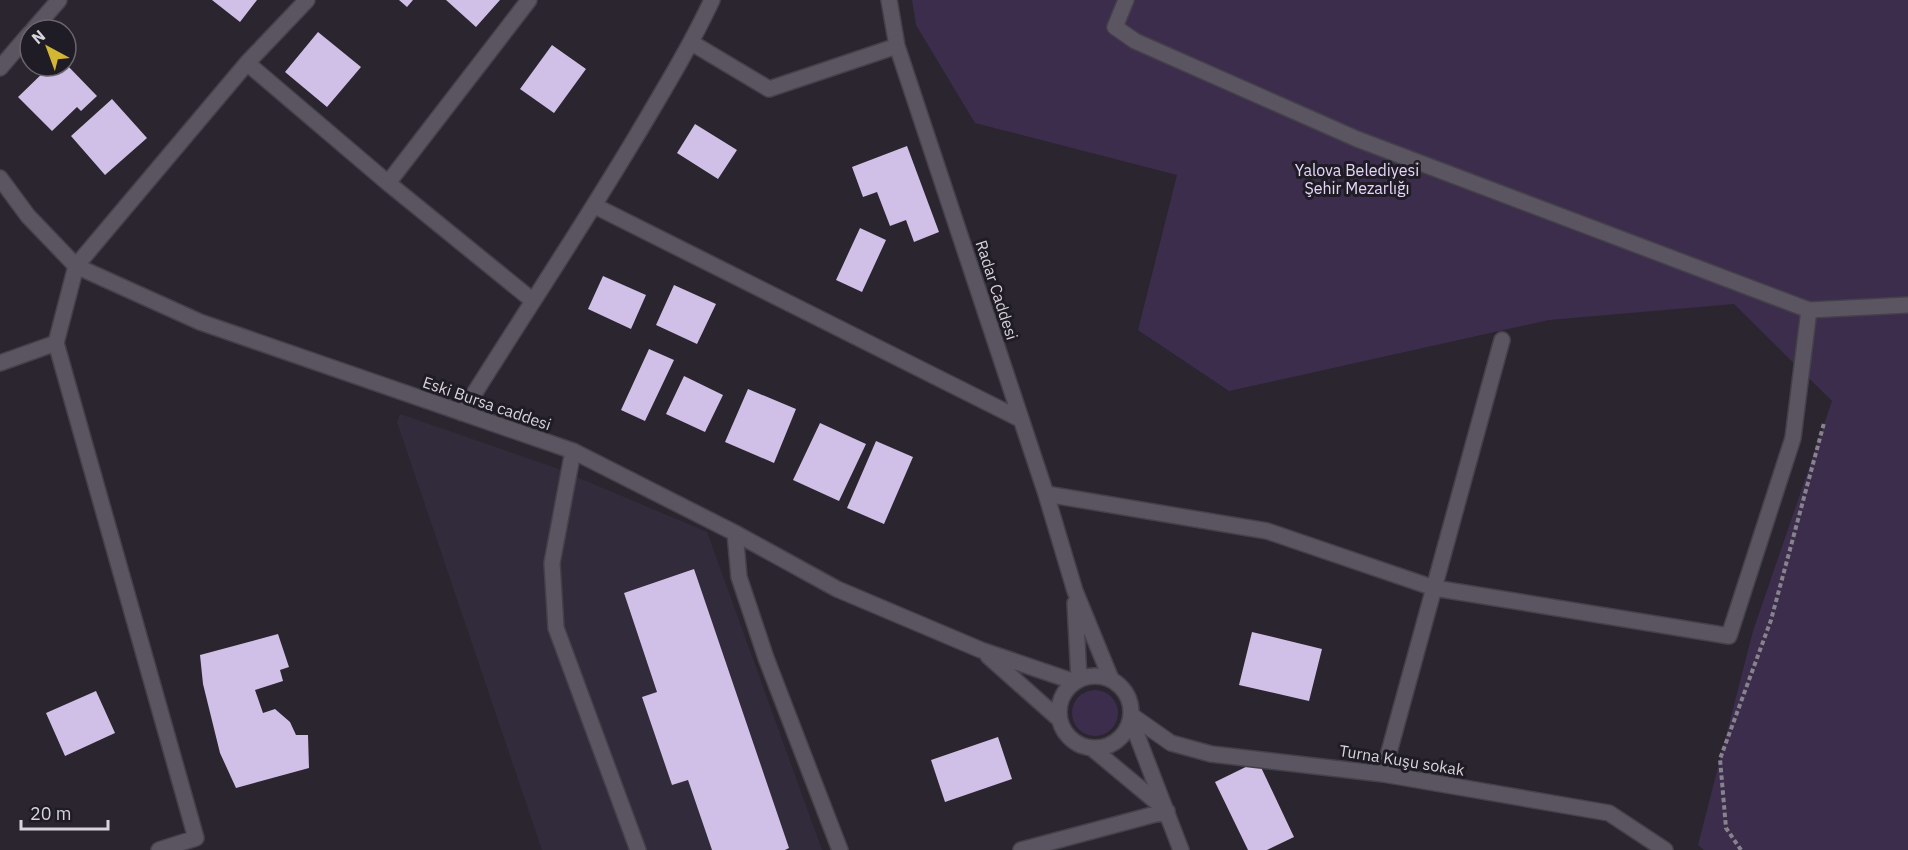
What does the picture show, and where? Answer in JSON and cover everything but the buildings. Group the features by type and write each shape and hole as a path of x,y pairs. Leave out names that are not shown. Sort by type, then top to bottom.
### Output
{"street":[{"path":"43,18 59,0"},
{"path":"159,850 196,838 56,343 76,266 247,63 307,0"},
{"path":"388,183 529,0"},
{"path":"462,413 532,300 595,206 692,43 712,0"},
{"name":"Radar Caddesi","path":"889,0 897,46 1046,494 1075,591 1111,679"},
{"path":"1126,0 1115,27 1135,41 1357,139 1809,310 1908,305"},
{"path":"692,43 769,89 897,46"},
{"path":"0,68 18,47"},
{"path":"247,63 388,183 532,300"},
{"name":"Eski Bursa caddesi","path":"0,178 28,216 76,266 200,322 573,451 735,533 837,590 981,650 1077,681"},
{"path":"595,206 1020,419"},
{"path":"1046,494 1267,531 1434,588 1729,636 1793,438 1809,310"},
{"path":"1383,774 1502,340"},
{"path":"0,363 56,343"},
{"path":"573,451 552,563 556,628 638,850"},
{"path":"735,533 739,577 766,658 840,850"},
{"name":"Radar Caddesi","path":"1075,591 1077,681"},
{"name":"Eski Bursa caddesi","path":"981,650 1059,718"},
{"path":"1093,749 1109,746 1119,740 1126,731 1132,708 1121,686 1111,679 1086,676 1066,690 1060,701 1059,718 1066,735 1075,743 1093,749 1167,811"},
{"path":"1131,717 1181,850"},
{"name":"Turna Kuşu sokak","path":"1131,717 1171,743 1211,754 1383,774 1609,813 1665,850"},
{"path":"1022,850 1167,811"}],"path":[{"path":"1741,850 1726,828 1720,759 1771,620 1824,423"}],"shaded area":[{"path":"400,414 553,467 707,532 822,850 542,850 397,422"}],"green space":[{"name":"Yalova Belediyesi Şehir Mezarlığı","path":"912,0 1908,0 1908,850 1704,850 1698,845 1753,631 1832,401 1734,304 1549,320 1229,391 1138,330 1177,175 975,123 916,25"},
{"path":"1095,690 1111,697 1118,713 1111,729 1095,736 1079,729 1072,713 1079,697"}]}
